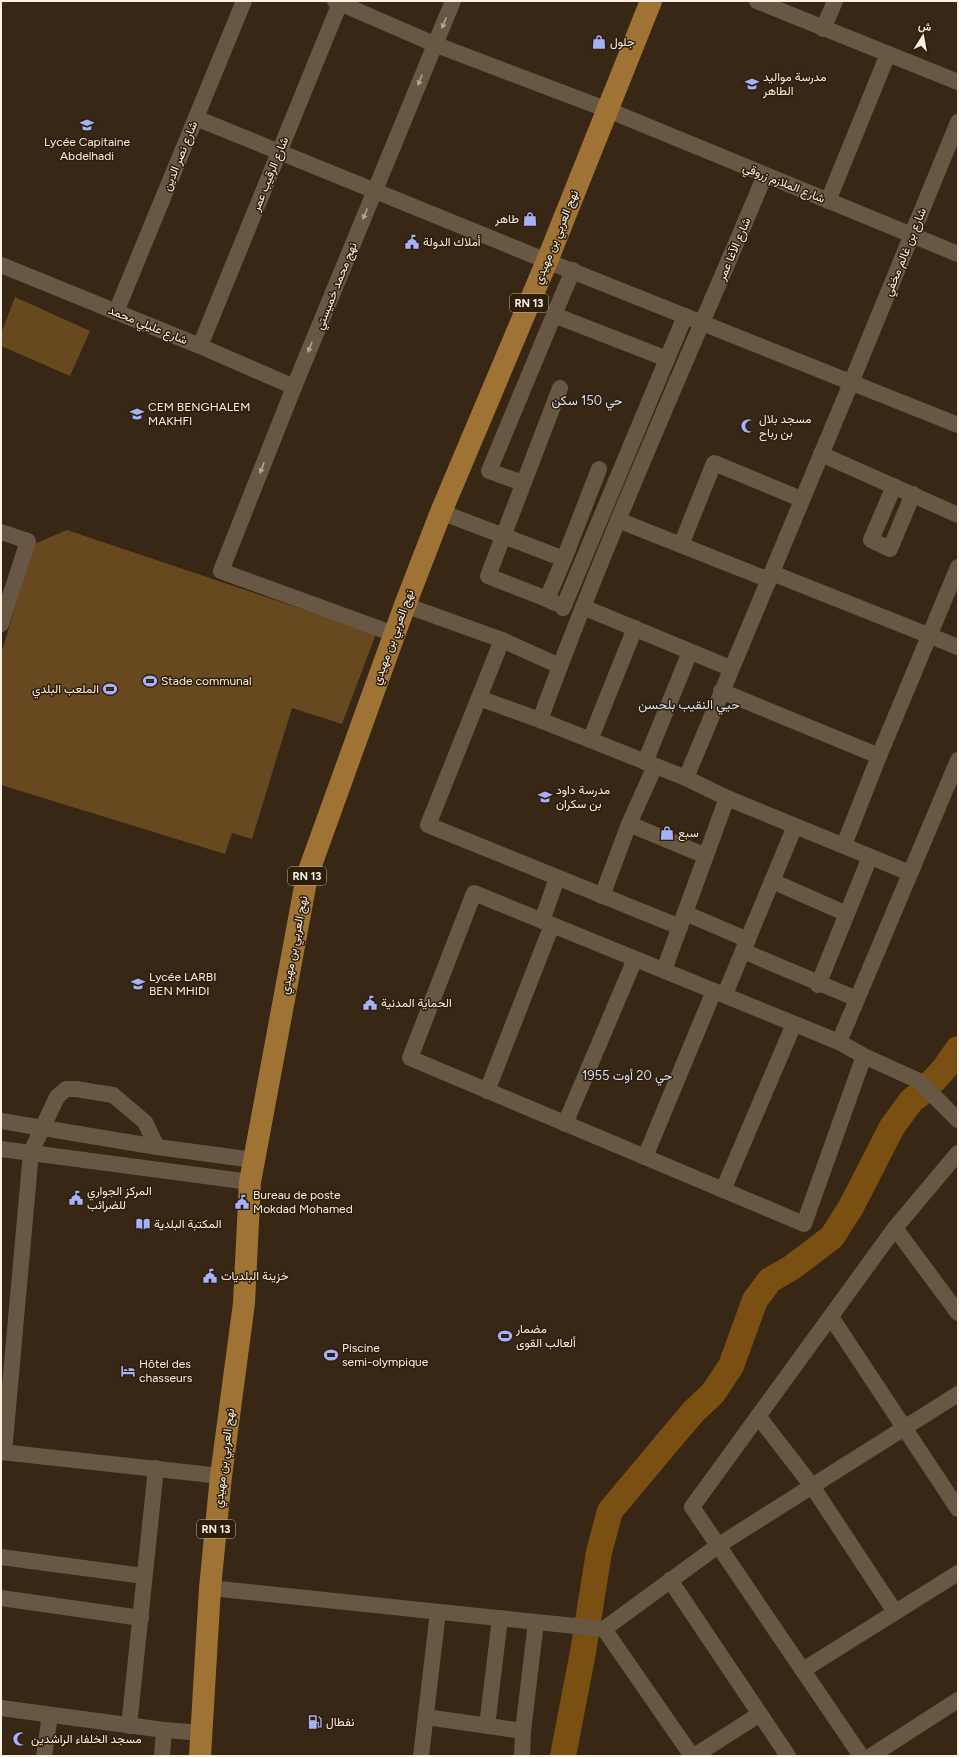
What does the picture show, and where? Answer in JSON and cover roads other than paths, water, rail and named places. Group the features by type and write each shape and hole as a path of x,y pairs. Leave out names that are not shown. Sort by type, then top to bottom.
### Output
{"main road":[{"name":"نهج العربي بن مهيدي","path":"244,1303 250,1182 307,876 394,634 441,512 609,111 651,1"},
{"name":"نهح العربي بن مهيدي","path":"200,1756 210,1588 221,1476 244,1303"}],"street":[{"name":"شارع نصر الدين","path":"116,312 244,1"},
{"name":"نهج محمد خميستي","path":"394,634 222,571 294,387 453,1"},
{"path":"757,1 823,29 958,82"},
{"path":"823,29 835,1"},
{"name":"شارع الملازم زروقي","path":"338,2 434,44 609,111 958,254"},
{"name":"شارع الرقيب عمر","path":"200,346 338,2"},
{"path":"828,201 888,54"},
{"path":"196,118 546,261 573,270 958,425"},
{"name":"شارع بن غالم مخفي","path":"686,778 730,668 771,576 801,499 958,122"},
{"name":"شارع الآغا عمر","path":"540,720 618,520 765,175"},
{"name":"شارع عليلي محمد","path":"1,265 200,346 294,387"},
{"path":"523,483 489,471 573,270"},
{"path":"554,315 667,359"},
{"path":"563,608 685,316"},
{"path":"560,388 488,576 547,599 563,608 635,628 730,668"},
{"path":"821,454 958,515"},
{"path":"681,545 714,463 801,499"},
{"path":"547,599 599,469"},
{"path":"894,486 871,540 890,549 912,494"},
{"path":"441,512 564,559"},
{"path":"618,520 681,545 771,576 958,647"},
{"path":"1,532 28,541 4,604 1,624"},
{"path":"844,845 879,756 958,567"},
{"path":"405,605 502,640 560,666"},
{"path":"590,740 635,628"},
{"path":"502,640 428,826 602,896 683,920 745,946 819,985 857,999"},
{"path":"602,896 690,652"},
{"path":"721,691 879,756"},
{"path":"479,698 540,720 686,778 727,798 910,873"},
{"path":"839,1042 958,760"},
{"path":"664,970 727,798"},
{"path":"629,824 706,856"},
{"path":"645,1157 719,993 745,946 795,826"},
{"path":"819,985 870,857"},
{"path":"487,1091 547,923 557,878"},
{"path":"772,881 847,914"},
{"path":"864,1056 804,1224 410,1058 474,893 839,1042 864,1056 919,1081 958,1120"},
{"path":"565,1124 635,959"},
{"path":"723,1190 794,1024"},
{"path":"157,1147 145,1122 113,1095 76,1089 66,1089 57,1097 31,1152 7,1364 2,1452 221,1476"},
{"path":"1,1121 157,1147 254,1160"},
{"path":"1,1149 250,1182"},
{"path":"861,1756 692,1507 895,1228 958,1153"},
{"path":"895,1228 958,1313"},
{"path":"831,1316 958,1510"},
{"path":"210,1588 604,1629 719,1545 958,1394"},
{"path":"758,1416 812,1486 895,1612"},
{"path":"129,1726 156,1468"},
{"path":"1,1557 144,1576"},
{"path":"803,1670 958,1573"},
{"path":"670,1580 788,1756"},
{"path":"1,1598 140,1618"},
{"path":"421,1756 438,1612"},
{"path":"487,1726 500,1618"},
{"path":"522,1756 523,1731 536,1622"},
{"path":"604,1629 693,1756 760,1714"},
{"path":"871,1756 958,1700"},
{"path":"1,1708 129,1726 202,1733"},
{"path":"44,1756 50,1715"},
{"path":"426,1717 523,1731"},
{"path":"162,1756 164,1730"}],"waterway":[{"path":"563,1756 583,1652 599,1552 610,1511 694,1411 713,1393 731,1366 755,1300 770,1280 791,1268 832,1237 851,1207 892,1127 911,1101 925,1090 944,1069 958,1049"}],"place":[{"name":"جلول","path":"599,42"},
{"name":"مدرسة مواليد الطاهر","path":"752,84"},
{"name":"Lycée Capitaine Abdelhadi","path":"87,125"},
{"name":"طاهر","path":"530,219"},
{"name":"أملاك الدولة","path":"412,242"},
{"name":"CEM BENGHALEM MAKHFI","path":"137,414"},
{"name":"مسجد بلال بن رباح","path":"748,426"},
{"name":"Stade communal","path":"150,681"},
{"name":"الملعب البلدي","path":"110,689"},
{"name":"مدرسة داود بن سكران","path":"545,797"},
{"name":"سبع","path":"667,833"},
{"name":"Lycée LARBI BEN MHIDI","path":"138,984"},
{"name":"الحماية المدنية","path":"370,1003"},
{"name":"المركز الجواري للضرائب","path":"76,1198"},
{"name":"Bureau de poste Mokdad Mohamed","path":"242,1202"},
{"name":"المكتبة البلدية","path":"143,1224"},
{"name":"خزينة البلديات","path":"210,1276"},
{"name":"مضمار ألعالب القوى","path":"505,1336"},
{"name":"Piscine semi-olympique","path":"331,1355"},
{"name":"Hôtel des chasseurs","path":"128,1371"},
{"name":"نفطال","path":"315,1722"},
{"name":"مسجد الخلفاء الراشدين","path":"20,1739"}],"district":[{"name":"حي 150 سكن","path":"587,400"},
{"name":"حيي النقيب بلحسن","path":"689,704"},
{"name":"حي 20 أوت 1955","path":"627,1075"}]}
